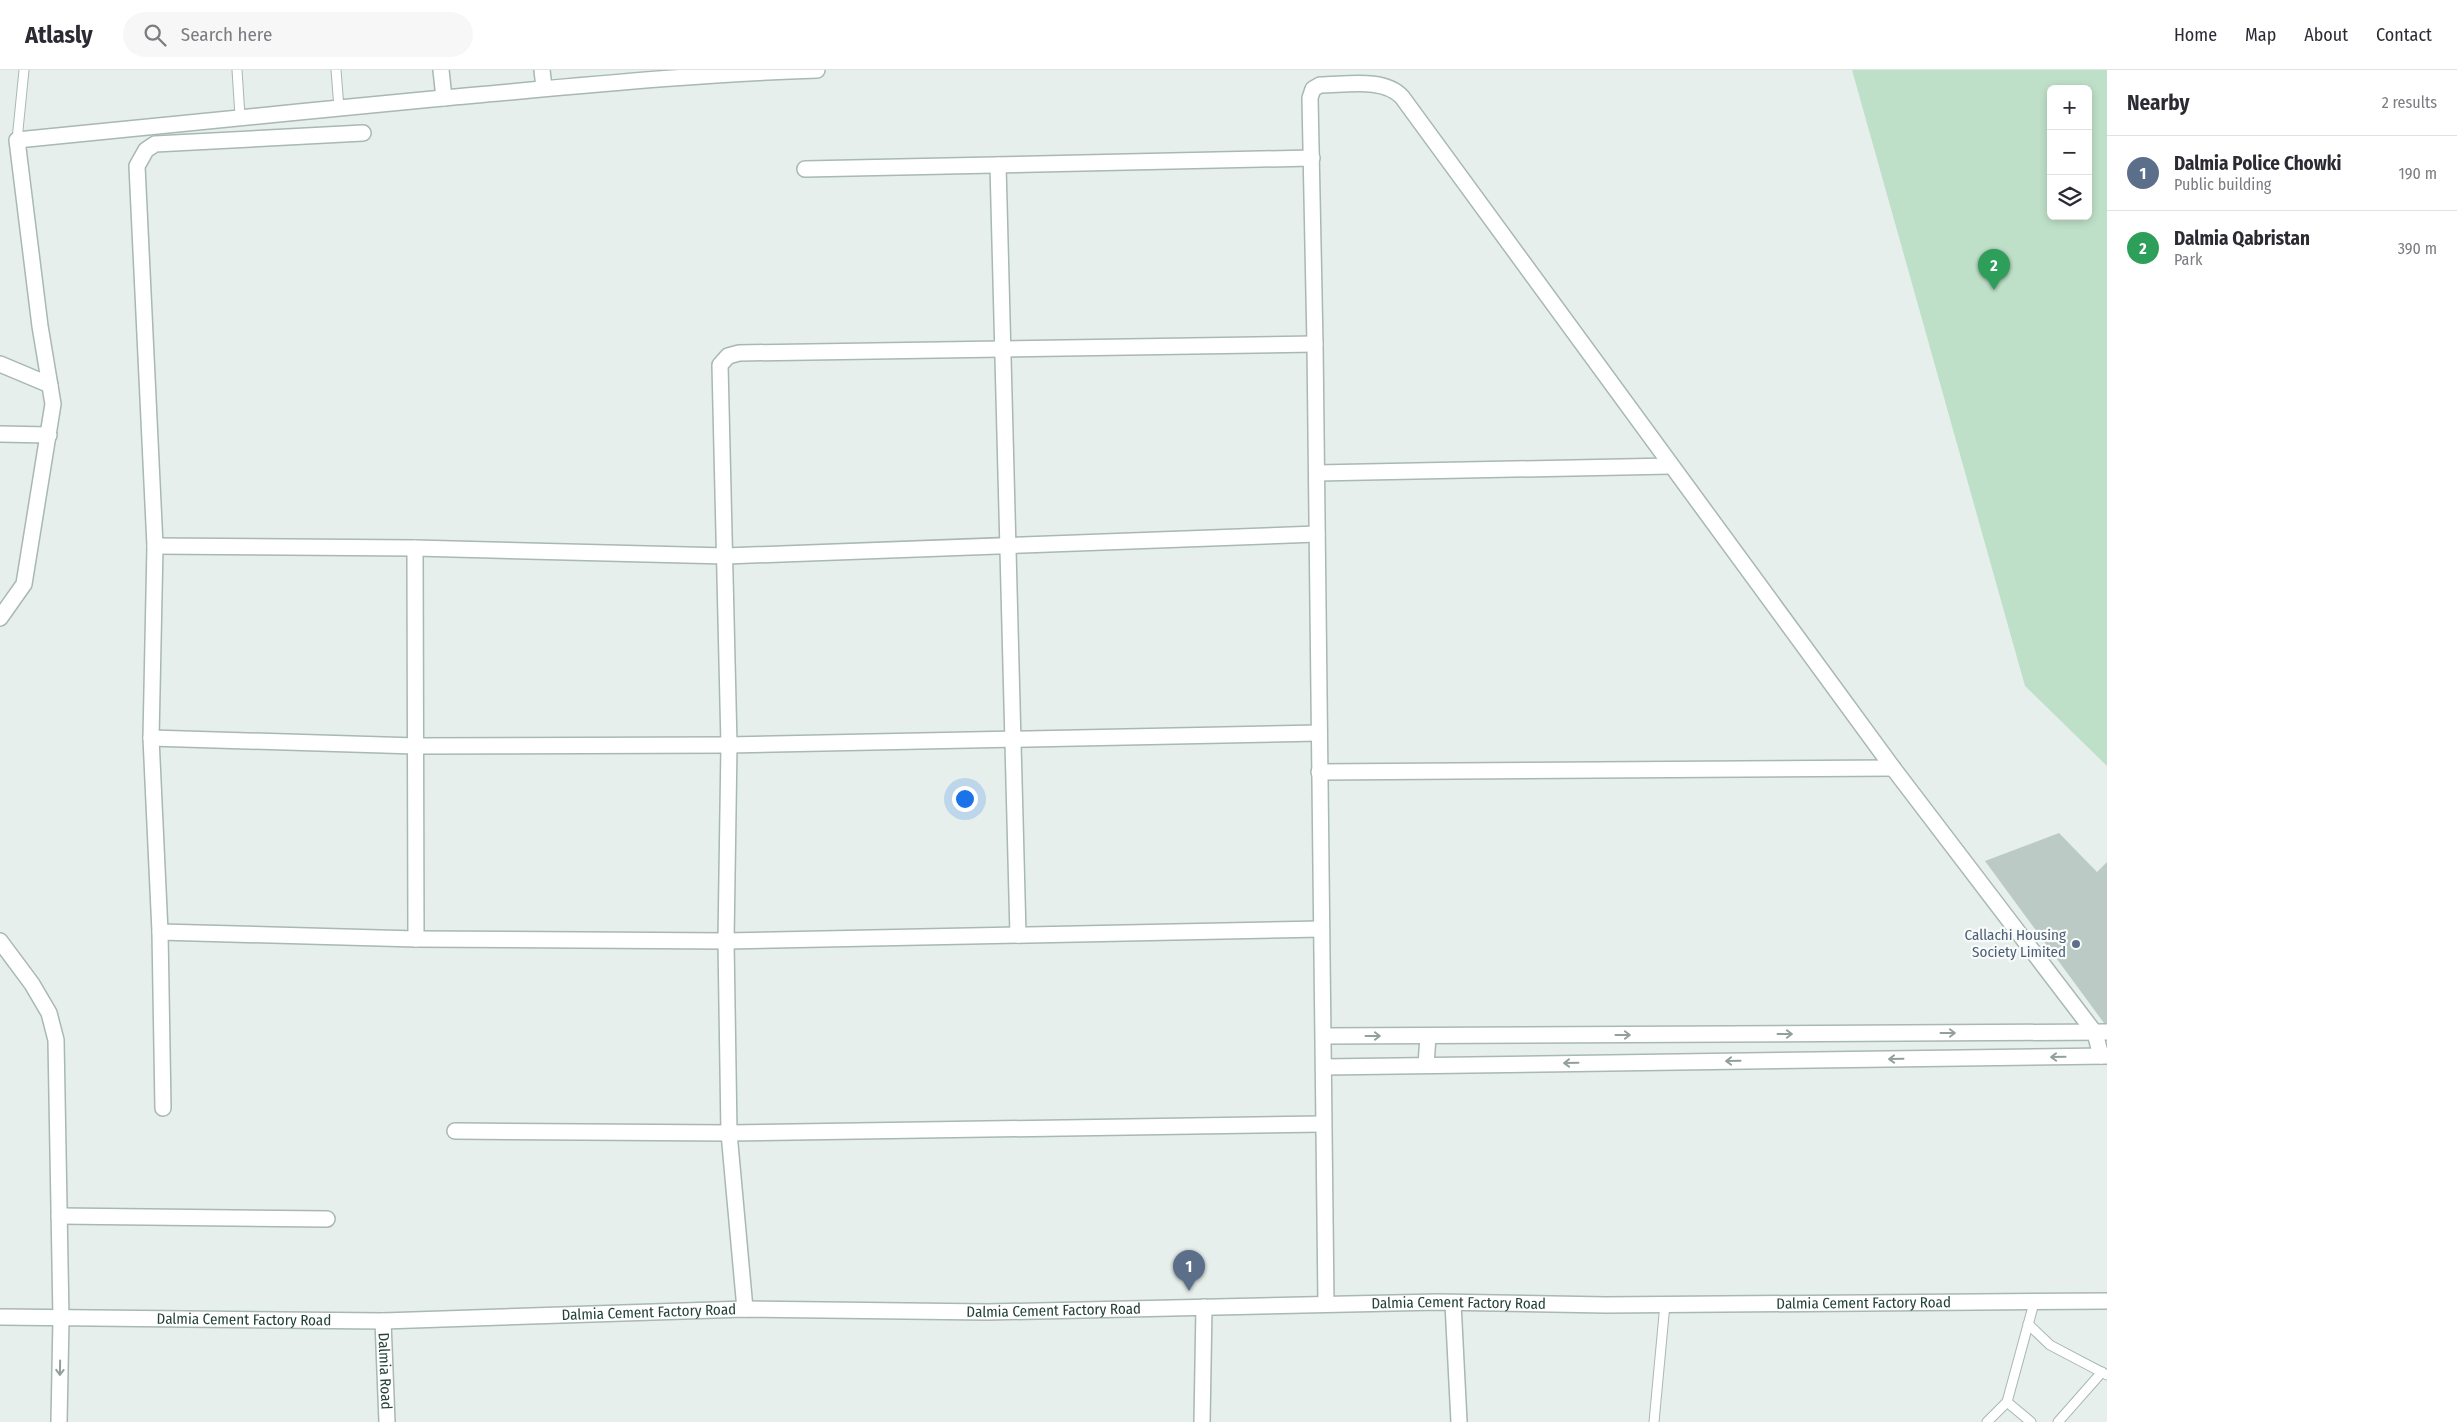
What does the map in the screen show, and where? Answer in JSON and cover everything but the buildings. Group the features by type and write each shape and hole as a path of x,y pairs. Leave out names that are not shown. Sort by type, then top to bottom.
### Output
{"street":[{"path":"441,70 444,98"},
{"path":"542,70 544,88"},
{"path":"0,618 24,584 53,404 40,326 17,140 240,116 544,88 654,75 817,70"},
{"path":"1324,1066 2104,1056 2101,1032 1893,768 1394,89 1384,85 1320,85 1313,89 1310,98 1317,473 1326,1304"},
{"path":"163,1108 160,932 151,738 155,546 137,166 140,156 155,144 364,133"},
{"path":"805,169 1312,158"},
{"path":"998,165 1018,935"},
{"path":"745,1309 729,1133 726,942 729,745 720,365 728,356 740,353 1315,344"},
{"path":"0,364 50,385"},
{"path":"0,434 49,435"},
{"path":"1317,473 1671,466"},
{"path":"155,546 415,548 726,556 1317,534"},
{"path":"415,548 416,939"},
{"path":"151,738 416,746 729,745 1319,733"},
{"path":"1319,772 1893,768"},
{"path":"160,932 416,939 726,942 1321,929"},
{"path":"0,941 32,984 49,1013 56,1040 61,1319 59,1422"},
{"path":"1324,1036 2101,1032"},
{"path":"1426,1065 1428,1036"},
{"path":"455,1131 729,1133 1323,1124"},
{"path":"59,1216 327,1220"},
{"name":"Dalmia Cement Factory Road","path":"0,1317 383,1321 745,1309 988,1312 1326,1304 2107,1302"},
{"path":"1454,1303 1459,1422"},
{"path":"1202,1422 1204,1307"},
{"name":"Dalmia Road","path":"383,1321 387,1422"}],"lane":[{"path":"17,140 24,70"},
{"path":"237,70 240,116"},
{"path":"336,70 339,108"},
{"path":"1987,1422 2007,1402 2034,1303"},
{"path":"1654,1422 1665,1304"},
{"path":"2028,1324 2050,1345 2105,1374 2058,1422"},
{"path":"2007,1402 2031,1422"}],"green space":[{"path":"1852,70 2107,70 2107,766 2025,686"}],"place":[{"name":"Dalmia Qabristan","path":"1994,290"},
{"name":"Callachi Housing Society Limited","path":"2076,944"},
{"name":"Dalmia Police Chowki","path":"1189,1291"}]}
